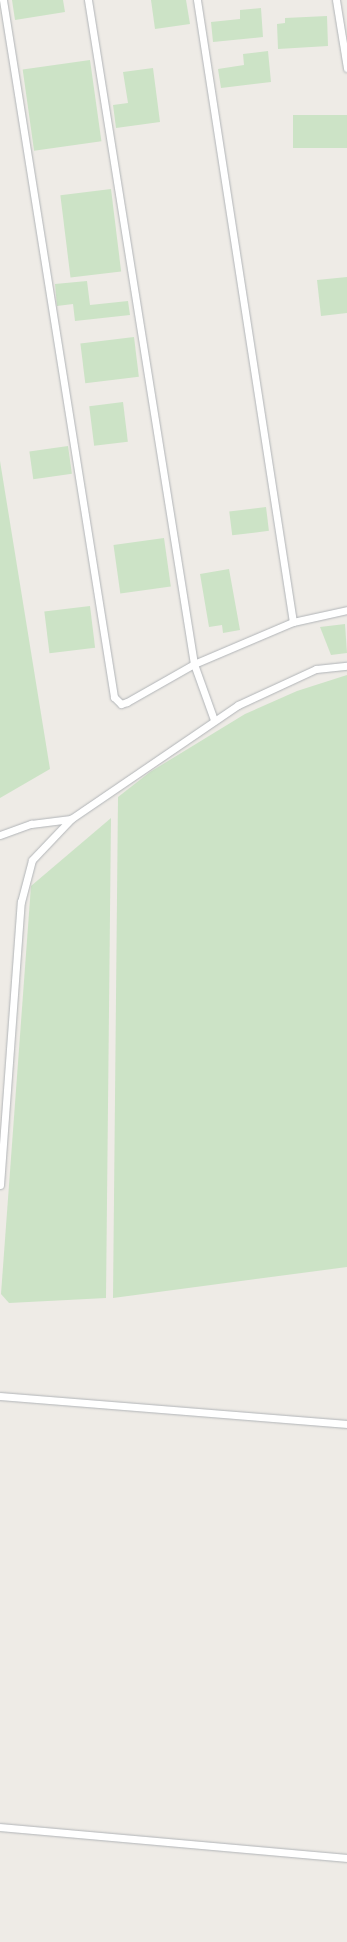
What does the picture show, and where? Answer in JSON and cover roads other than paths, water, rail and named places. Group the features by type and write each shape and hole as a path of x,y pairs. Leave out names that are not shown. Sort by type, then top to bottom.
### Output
{"lane":[{"path":"3,0 114,697 122,704 194,664 293,622 347,610"},
{"path":"88,0 194,664 214,720"},
{"path":"197,0 293,622"},
{"path":"336,0 347,68"},
{"path":"0,1185 25,879 32,860 43,846 71,819 238,705 316,669 347,666"},
{"path":"0,835 31,824 71,819"},
{"path":"0,1396 347,1424"},
{"path":"0,1828 347,1858"}]}
